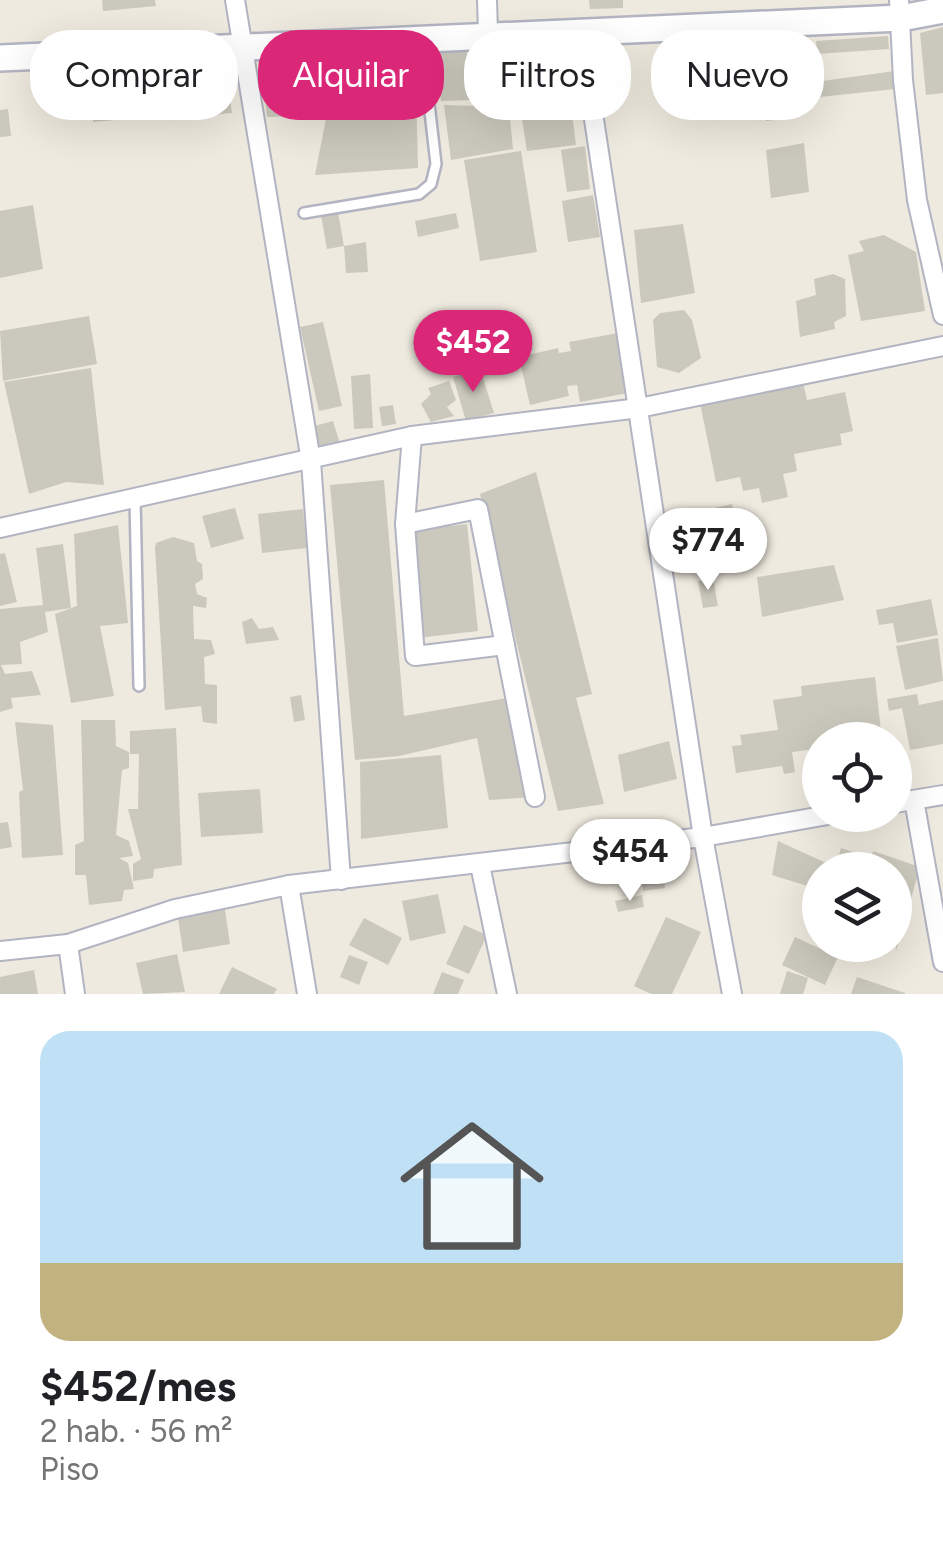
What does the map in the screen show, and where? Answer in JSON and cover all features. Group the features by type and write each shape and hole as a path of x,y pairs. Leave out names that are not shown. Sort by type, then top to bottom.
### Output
{"main road":[{"path":"631,30 900,9 943,10"},
{"path":"0,58 258,47"}],"street":[{"path":"236,0 311,461 341,880"},
{"path":"487,0 488,30"},
{"path":"900,9 902,80 917,200 943,315"},
{"path":"593,120 703,836 732,994"},
{"path":"0,528 412,436 638,408 943,346"},
{"path":"412,436 405,524 415,656 505,645"},
{"path":"405,524 478,509 536,797"},
{"path":"912,801 943,795"},
{"path":"0,951 68,944 175,909 289,885 480,865 802,819"},
{"path":"911,832 943,962"},
{"path":"480,865 506,994"},
{"path":"289,885 306,994"},
{"path":"68,944 75,994"}],"lane":[{"path":"304,213 419,194 431,184 436,164 431,120"},
{"path":"134,499 139,686"}],"building":[{"path":"102,0 155,0 156,6 103,11"},
{"path":"589,0 623,0 623,8 590,9"},
{"path":"943,27 943,93 926,95 920,33"},
{"path":"888,36 889,49 824,54 824,40"},
{"path":"464,51 464,100 444,101 444,52"},
{"path":"895,71 895,89 824,97 824,81"},
{"path":"444,105 464,106 464,120 510,120 513,149 451,160"},
{"path":"8,109 11,136 0,137 0,110"},
{"path":"326,120 417,120 418,168 315,175"},
{"path":"522,120 573,120 576,145 527,151"},
{"path":"804,143 809,192 771,198 766,150"},
{"path":"585,146 590,189 567,192 561,150"},
{"path":"521,151 537,252 480,261 464,160"},
{"path":"593,195 600,237 568,242 562,201"},
{"path":"33,205 43,269 0,278 0,211"},
{"path":"338,212 344,246 327,249 321,215"},
{"path":"456,213 459,228 418,237 415,221"},
{"path":"683,224 695,293 641,303 634,230"},
{"path":"884,235 916,252 925,311 861,321 848,255 864,251 859,241"},
{"path":"366,242 368,272 346,273 344,246"},
{"path":"833,274 845,279 846,316 834,322 835,329 800,337 796,301 816,295 814,279"},
{"path":"684,310 692,320 701,358 679,373 657,367 653,320 660,313"},
{"path":"89,316 97,364 3,381 0,331"},
{"path":"323,322 342,406 319,411 300,327"},
{"path":"459,331 481,331 480,361 459,361"},
{"path":"618,333 628,393 580,402 577,385 567,386 569,396 530,405 519,357 558,348 559,353 571,351 569,342"},
{"path":"91,368 104,485 66,482 29,494 4,382"},
{"path":"480,369 494,413 466,421 453,377"},
{"path":"370,374 373,428 354,429 351,376"},
{"path":"449,381 456,400 447,407 454,416 431,422 421,404 431,394 428,388"},
{"path":"803,382 807,400 845,392 853,431 840,434 842,445 794,454 797,471 783,474 788,497 762,503 759,488 743,491 740,477 716,482 700,403"},
{"path":"393,405 396,424 382,426 379,407"},
{"path":"333,421 340,444 318,450 311,427"},
{"path":"536,472 592,694 576,698 604,804 558,811 480,494"},
{"path":"384,480 404,716 518,696 535,797 489,800 477,738 399,756 355,760 330,485"},
{"path":"732,504 736,525 722,528 729,557 689,566 678,516"},
{"path":"235,508 244,539 211,548 202,516"},
{"path":"303,509 307,548 262,553 258,514"},
{"path":"467,524 478,631 417,638 406,531"},
{"path":"118,525 128,623 100,626 114,696 71,703 55,614 77,606 74,534"},
{"path":"173,537 194,543 197,561 202,564 203,579 195,584 197,594 207,598 206,608 193,606 194,639 211,640 215,654 204,657 205,684 217,685 217,724 203,722 201,706 165,710 155,548 156,543"},
{"path":"63,544 71,608 45,612 48,632 20,642 22,664 1,665 5,674 32,671 41,695 11,698 13,708 0,712 0,609 43,605 36,548"},
{"path":"5,553 17,602 0,606 0,554"},
{"path":"834,565 844,600 762,617 757,577"},
{"path":"713,578 718,606 703,608 698,581"},
{"path":"931,599 938,635 897,643 893,623 879,625 876,610"},
{"path":"252,618 259,629 273,627 279,640 246,644 242,622"},
{"path":"938,638 943,681 905,690 896,646"},
{"path":"875,677 880,722 802,722 802,751 792,752 795,772 784,774 782,766 736,773 732,746 742,745 740,735 778,730 773,700 802,696 801,686"},
{"path":"917,694 919,705 943,700 943,744 912,750 912,722 905,722 902,708 889,711 887,699"},
{"path":"301,695 305,720 294,722 290,697"},
{"path":"81,720 115,720 116,746 129,752 129,768 122,770 116,835 129,841 133,856 119,858 128,863 134,889 124,890 122,901 89,905 86,875 75,875 75,845 84,841"},
{"path":"15,722 53,725 63,855 22,858 19,792 23,790"},
{"path":"176,728 182,865 154,869 153,878 133,881 133,864 141,859 128,809 138,809 139,754 130,754 130,731"},
{"path":"669,741 677,779 624,792 618,755"},
{"path":"441,755 448,828 361,839 360,762"},
{"path":"260,789 263,833 201,837 198,793"},
{"path":"8,822 12,847 0,849 0,823"},
{"path":"778,841 802,852 802,884 772,875"},
{"path":"663,857 665,888 643,891 640,859"},
{"path":"912,864 920,867 912,895"},
{"path":"438,894 446,933 410,941 402,901"},
{"path":"642,895 644,907 618,912 615,901"},
{"path":"224,903 230,944 183,952 177,911"},
{"path":"666,917 701,932 672,994 651,994 634,986"},
{"path":"364,918 402,938 388,965 349,945"},
{"path":"464,925 487,935 469,974 446,964"},
{"path":"795,937 802,940 802,962 836,962 825,985 782,965"},
{"path":"177,954 185,992 143,994 136,963"},
{"path":"349,955 368,962 359,985 340,977"},
{"path":"232,967 277,989 274,994 219,994"},
{"path":"34,970 38,994 0,994 0,977"},
{"path":"787,971 808,978 803,994 780,994"},
{"path":"442,972 464,980 458,994 433,994"},
{"path":"857,977 905,993 905,994 851,994"}]}
